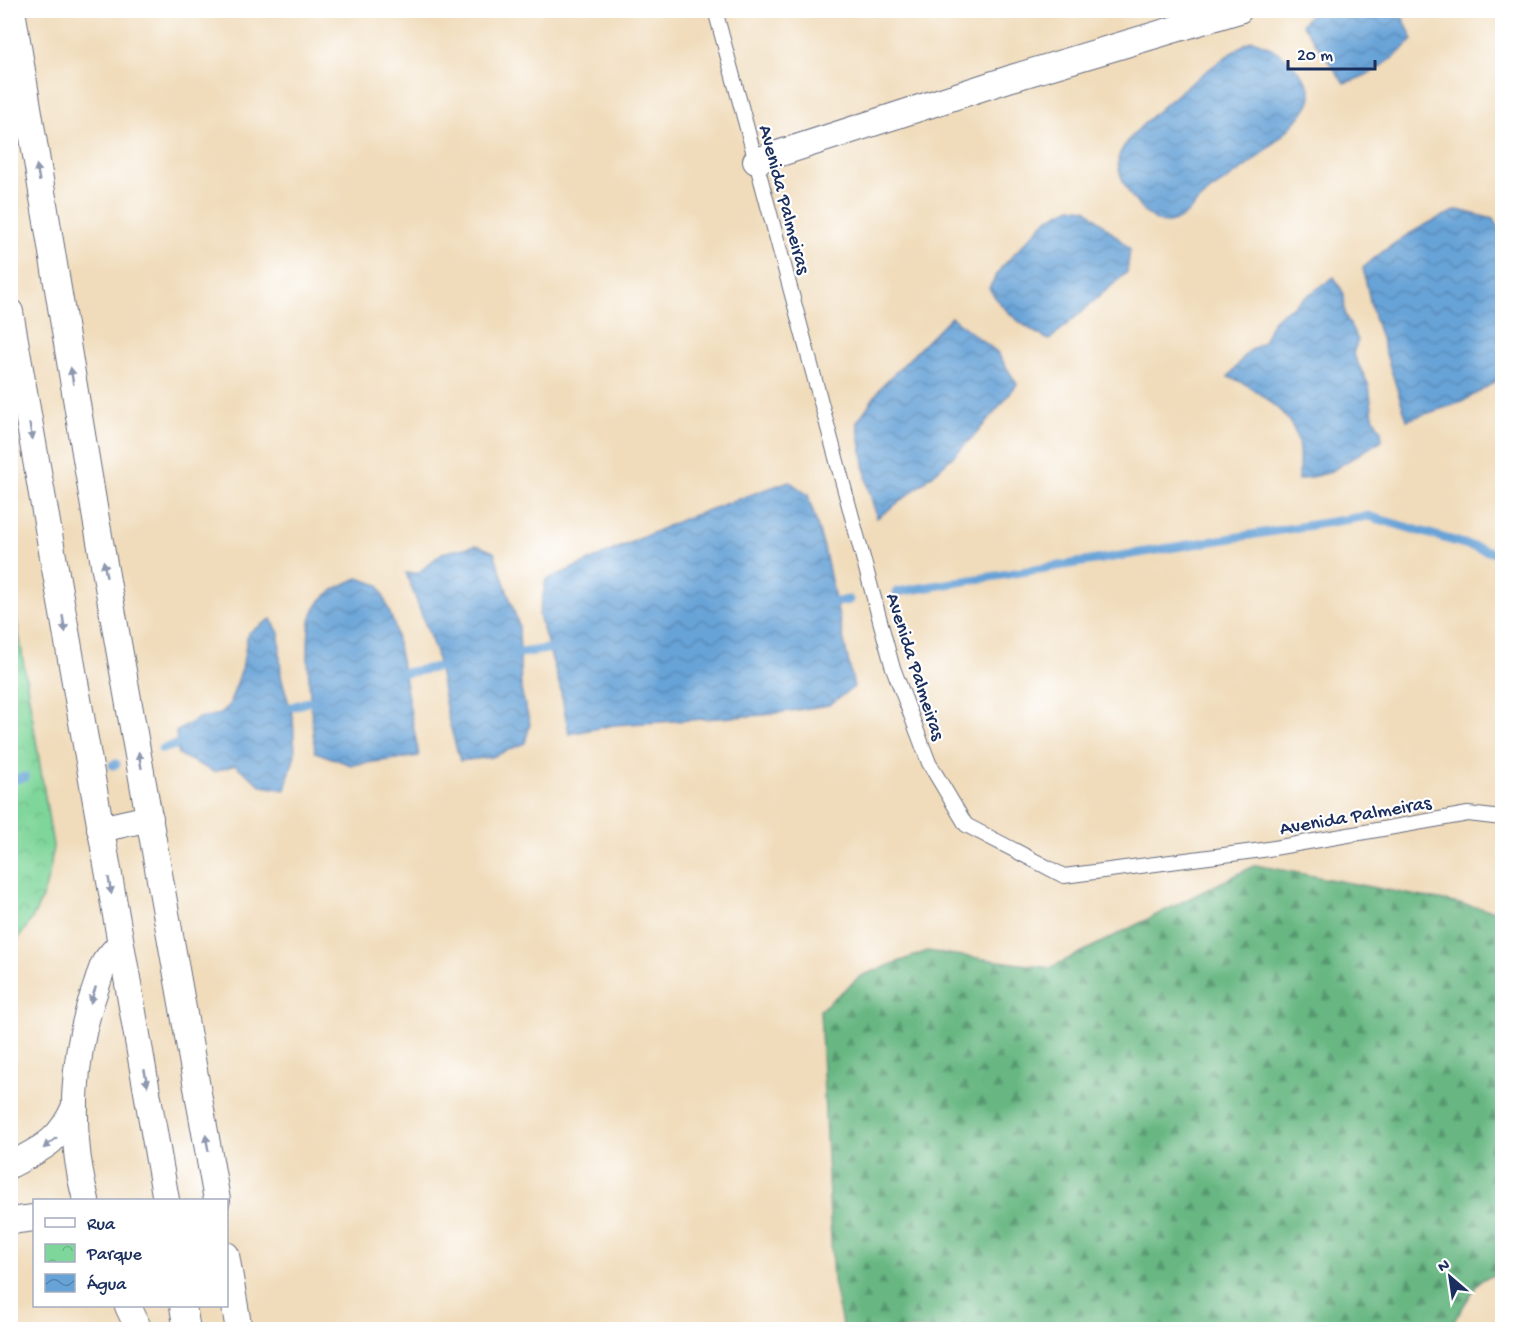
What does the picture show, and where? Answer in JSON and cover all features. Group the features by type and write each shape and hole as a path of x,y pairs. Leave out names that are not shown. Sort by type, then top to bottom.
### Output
{"street":[{"path":"12,10 18,100 96,519 217,1199"},
{"path":"756,160 1012,78 1239,10"},
{"path":"10,312 166,1199"},
{"path":"100,829 150,818"},
{"path":"86,1199 78,1160 75,1106 81,1040 91,1001 105,963 120,944"},
{"path":"10,1165 47,1147 68,1123 75,1106"},
{"path":"10,1221 33,1218"},
{"path":"228,1266 239,1329"},
{"path":"129,1307 139,1329"},
{"path":"183,1307 187,1329"}],"lane":[{"name":"Avenida Palmeiras","path":"715,10 892,665 929,764 966,825 1064,876 1262,850 1468,814 1503,819"}],"green space":[{"path":"10,579 53,846 46,888 29,924 11,947"},
{"path":"1256,865 1502,912 1502,1273 1480,1280 1449,1329 843,1329 833,1281 820,1010 861,976 927,951 1050,968"}],"water":[{"path":"1313,11 1400,11 1413,40 1381,66 1364,76 1344,83 1302,24"},
{"path":"1252,40 1273,49 1295,67 1309,87 1311,93 1309,102 1292,126 1252,162 1207,193 1180,218 1169,223 1160,222 1141,209 1126,187 1118,165 1119,156 1140,128 1178,93"},
{"path":"1071,207 1086,209 1130,249 1127,272 1049,340 1015,318 989,288 1001,268 1047,219"},
{"path":"1458,210 1493,219 1502,231 1502,364 1495,382 1462,402 1407,420 1372,310 1363,268 1408,234"},
{"path":"1334,277 1344,294 1345,315 1358,340 1353,353 1369,386 1373,416 1381,431 1382,440 1328,473 1298,480 1298,443 1291,424 1261,395 1243,383 1228,377 1248,352 1263,342 1273,320"},
{"path":"951,317 997,352 1017,384 1002,404 953,457 877,518 868,487 857,422 882,386"},
{"path":"789,481 808,495 824,548 854,687 829,705 764,715 614,725 569,734 560,687 539,615 546,580 686,518"},
{"path":"477,545 494,552 519,626 521,690 530,724 525,743 492,757 460,761 448,718 436,653 406,573 418,573 442,553"},
{"path":"358,578 379,585 394,624 419,756 351,765 315,752 308,657 310,621 314,610 323,599 339,587"},
{"path":"271,619 279,633 281,676 293,718 295,754 285,790 262,786 235,765 214,772 178,754 176,732 199,718 221,714 229,705 242,669 248,633"}],"waterway":[{"path":"897,592 1368,516 1502,555"},
{"path":"825,604 849,600"},
{"path":"508,655 560,647"},
{"path":"393,675 450,665"},
{"path":"279,711 323,697"},
{"path":"162,749 189,741"},
{"path":"10,780 25,777"}]}
